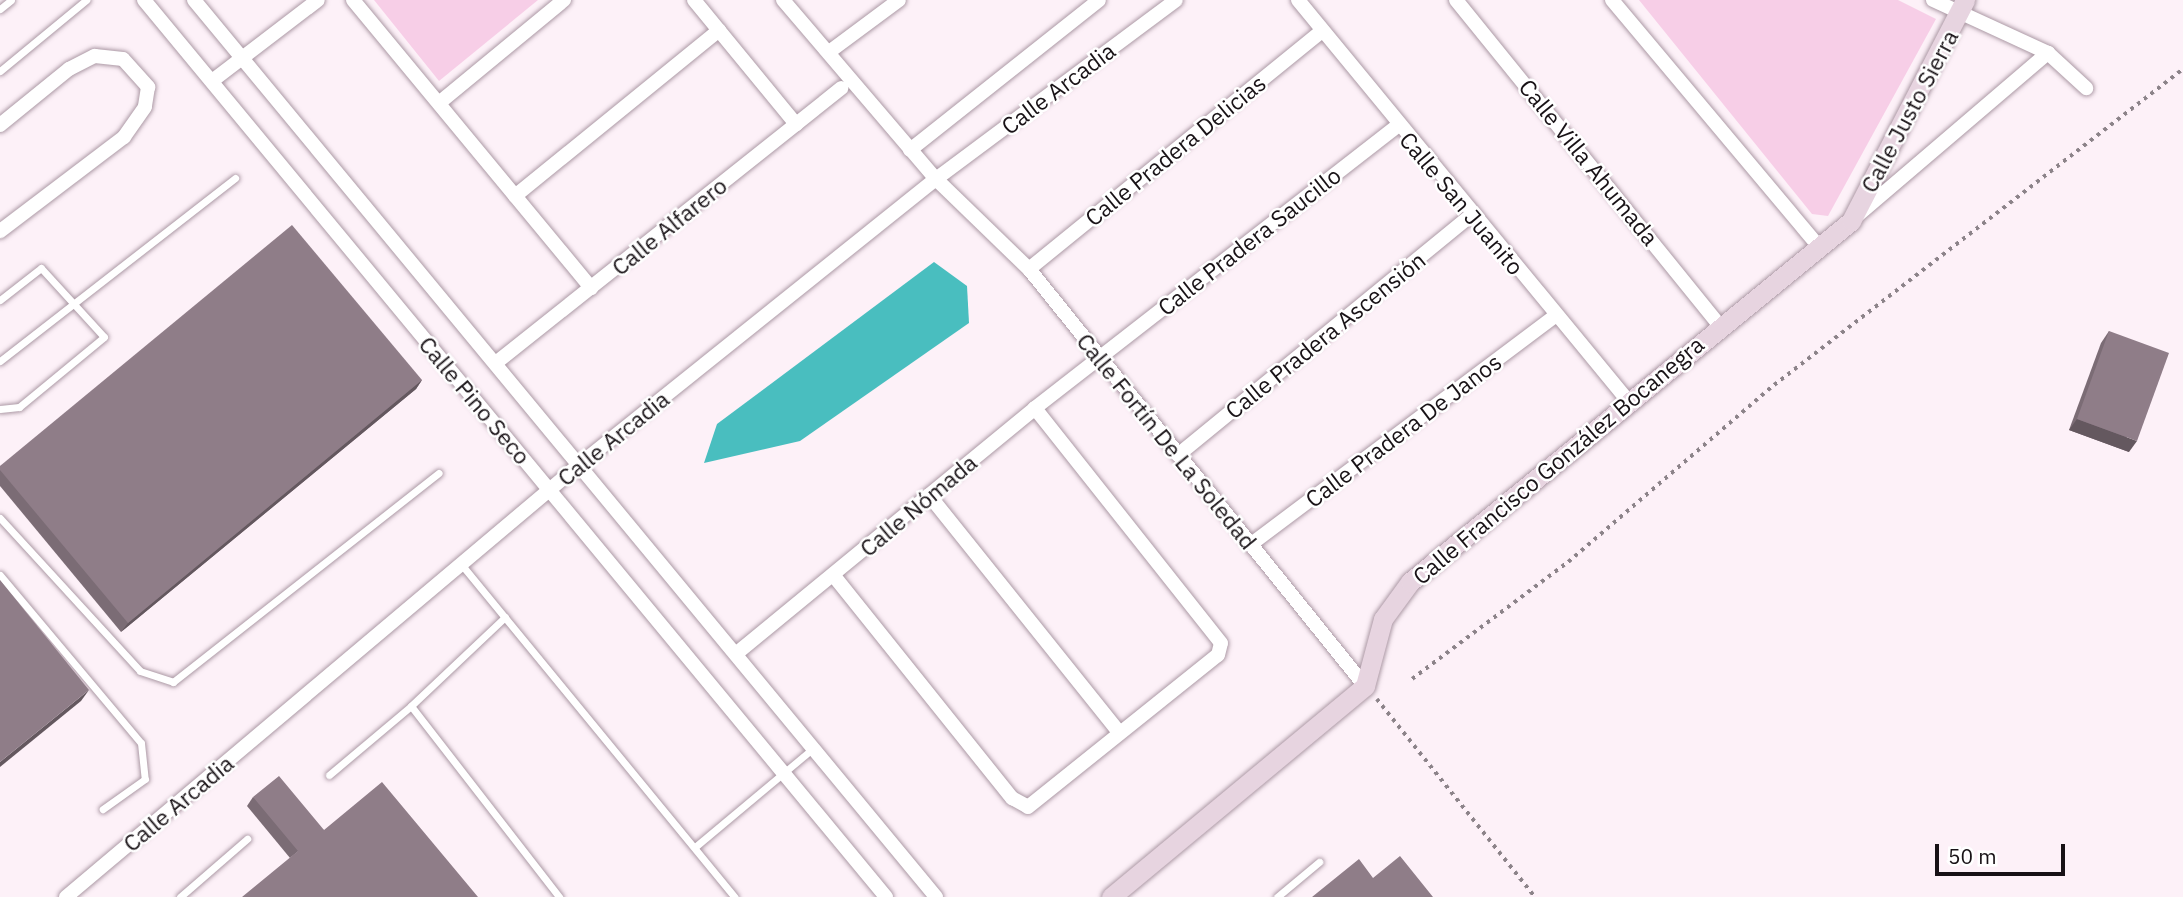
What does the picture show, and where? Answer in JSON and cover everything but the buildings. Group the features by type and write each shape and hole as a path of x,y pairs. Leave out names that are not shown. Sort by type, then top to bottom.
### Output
{"street":[{"name":"Calle Pino Seco","path":"144,0 886,897"},
{"name":"Calle Pino Seco","path":"194,0 497,362 737,653 811,750 936,897"},
{"path":"212,81 318,0"},
{"path":"353,0 591,288"},
{"path":"439,103 564,0"},
{"path":"694,0 796,124"},
{"name":"Calle Fortín De La Soledad","path":"783,0 936,179 1029,269 1365,686"},
{"path":"829,52 899,0"},
{"path":"910,150 1099,0"},
{"name":"Calle Arcadia","path":"66,897 580,464 936,179 1176,0"},
{"name":"Calle San Juanito","path":"1298,0 1555,316 1629,402"},
{"name":"Calle Villa Ahumada","path":"1456,0 1720,326"},
{"path":"1612,0 1819,247"},
{"path":"1933,0 1963,7 2048,53 2086,88"},
{"name":"Calle Justo Sierra","path":"1851,221 1963,7"},
{"path":"515,196 719,30"},
{"name":"Calle Pradera Delicias","path":"1029,269 1322,31"},
{"name":"Calle Francisco González Bocanegra","path":"1365,686 1383,619 1410,582 1851,221 2048,53"},
{"path":"0,125 69,69 95,56 123,59 148,87 145,107 124,137 0,231"},
{"name":"Calle Alfarero","path":"497,362 841,88"},
{"name":"Calle Pradera Saucillo","path":"1100,356 1398,125"},
{"name":"Calle Pradera Ascensión","path":"1178,455 1472,214"},
{"name":"Calle Pradera De Janos","path":"1250,545 1555,316"},
{"name":"Calle Nómada","path":"737,653 1100,356"},
{"path":"834,576 1012,798 1028,807 1222,647 1035,408"},
{"path":"929,495 1119,732"},
{"path":"1111,897 1365,686"}],"lane":[{"path":"0,9 11,0"},
{"path":"0,71 86,0"},
{"path":"0,360 235,178"},
{"path":"0,300 41,268 76,302 104,337 19,407 0,408"},
{"path":"0,519 140,671 173,682 439,473"},
{"path":"461,564 735,897"},
{"path":"0,575 141,743 145,779 103,809"},
{"path":"329,775 411,706 505,617"},
{"path":"411,706 559,897"},
{"path":"695,848 786,776 811,750"},
{"path":"180,897 247,839"},
{"path":"1277,897 1319,862"}],"path":[{"path":"1412,679 1568,562 1763,394 2183,69"},
{"path":"1365,686 1535,897"}],"shaded area":[{"path":"374,0 538,0 439,81"},
{"path":"1639,0 1898,0 1936,19 1828,216 1812,214"}],"water":[{"path":"934,262 967,286 969,323 800,441 704,463 717,424"}]}
